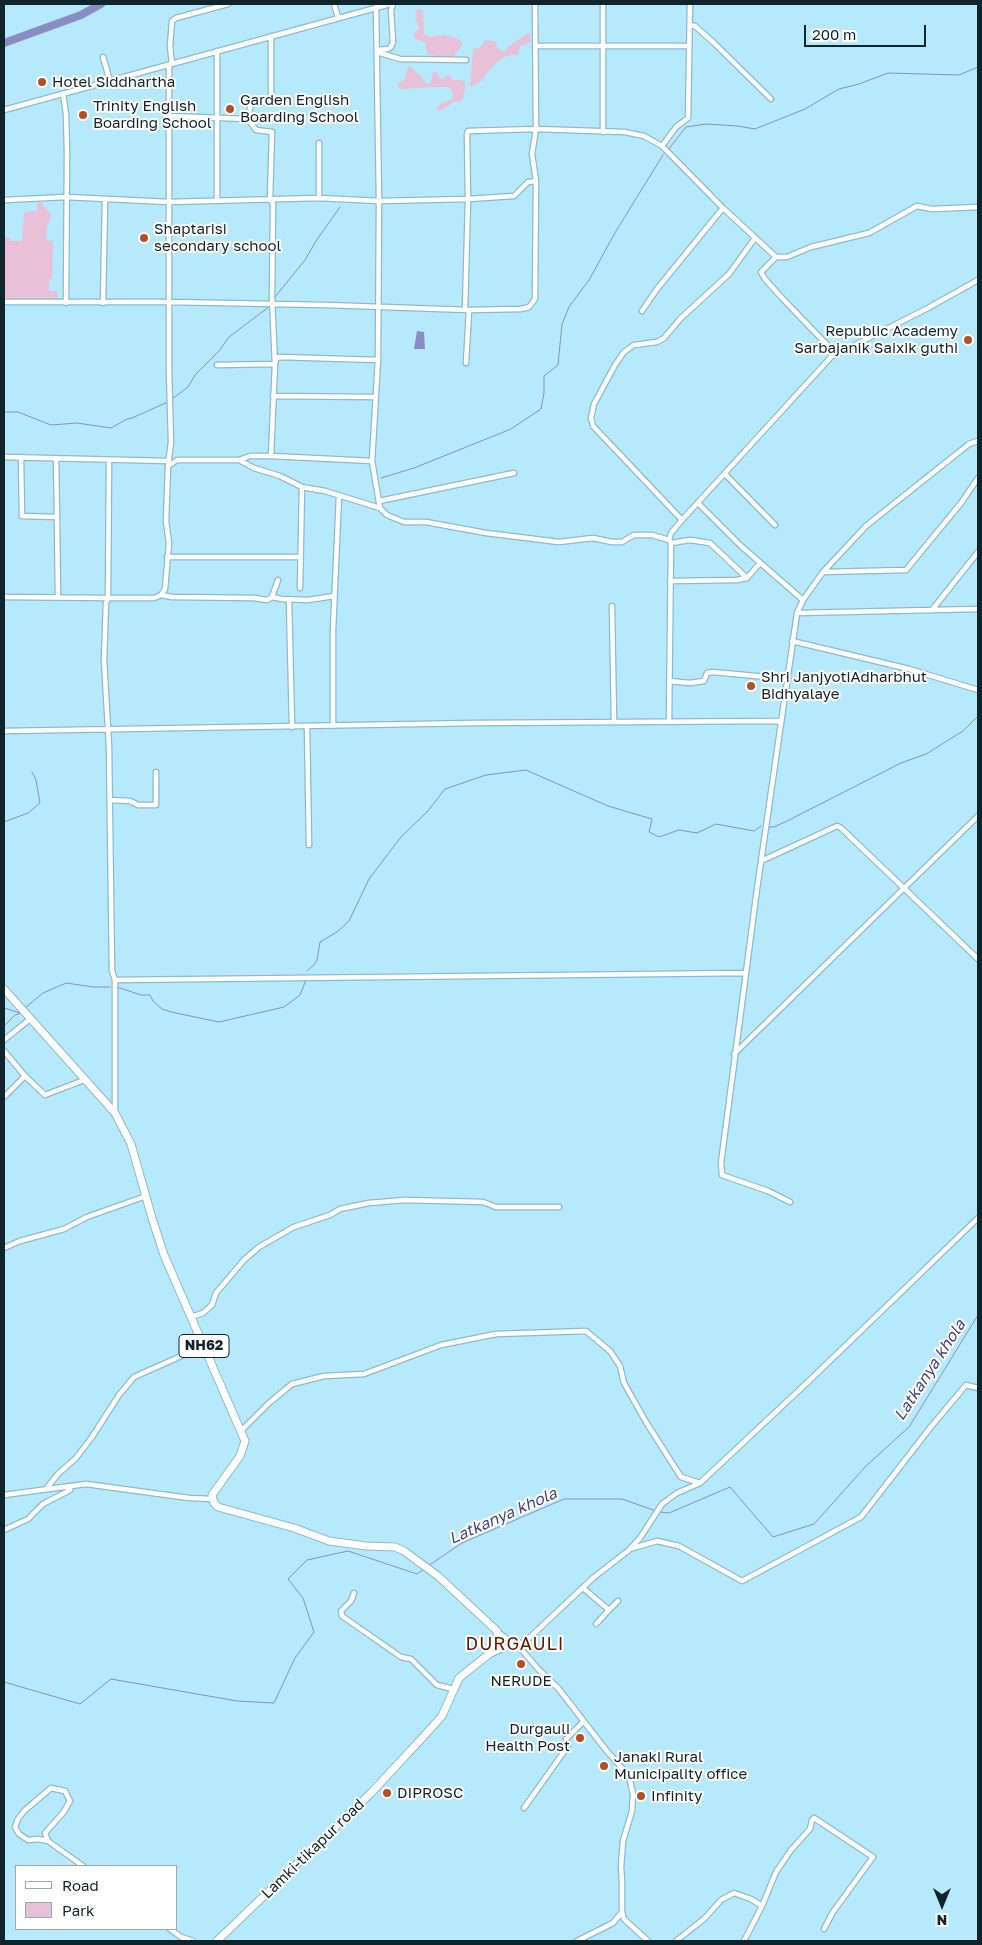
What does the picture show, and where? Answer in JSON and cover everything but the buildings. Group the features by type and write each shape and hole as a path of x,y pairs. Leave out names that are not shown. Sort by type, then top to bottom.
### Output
{"main road":[{"name":"NH62","path":"4,990 115,1113 131,1144 164,1255 242,1430 245,1441 240,1456 214,1491 212,1499"},
{"path":"212,1499 218,1507 294,1528 329,1541 366,1546 395,1547 412,1556 438,1576 497,1631"},
{"name":"Lamki-tikapur road","path":"217,1941 371,1793 442,1716 459,1678 494,1650 498,1640 497,1631"}],"street":[{"path":"162,595 165,589 169,543 166,521 168,464 171,442 168,370 170,302 169,116 172,21 176,18 228,4"},
{"path":"334,4 338,18"},
{"path":"4,110 392,4 393,42 388,49 377,51"},
{"path":"4,302 170,302 467,310 521,309 529,307 535,299 536,181 532,154 536,129 535,4"},
{"path":"603,4 603,132"},
{"path":"662,146 676,127 688,118 690,4"},
{"path":"376,7 379,201 378,360 372,461 380,508"},
{"path":"690,25 696,26 771,99"},
{"path":"271,36 272,101 251,104 248,119 256,130 272,132 270,199 273,204 275,364 271,456"},
{"path":"535,46 689,46"},
{"path":"217,51 217,200"},
{"path":"377,51 400,59 466,60"},
{"path":"103,57 110,81"},
{"path":"63,94 66,114 66,303"},
{"path":"169,116 248,119"},
{"path":"466,362 468,131 536,129 625,132 644,136 662,146 723,208 776,257 787,257 811,247 869,233 916,206 941,209 978,207"},
{"path":"319,143 319,198"},
{"path":"4,200 66,197 169,202 319,198 379,201 468,199 514,196 528,182 536,181"},
{"path":"103,303 105,200"},
{"path":"642,312 657,289 723,208"},
{"path":"682,520 593,426 591,418 594,404 624,352 634,345 657,342 664,338 681,318 729,274 755,238"},
{"path":"776,257 761,272 782,298 832,351 831,357"},
{"path":"669,722 671,533 831,357 928,308 978,280"},
{"path":"275,364 276,358 280,357 378,360"},
{"path":"217,365 275,364"},
{"path":"273,396 375,397"},
{"path":"790,1202 768,1191 722,1175 721,1163 734,1054 797,613 803,600 823,572 866,526 969,444 978,441"},
{"path":"168,464 177,460 239,460 250,456 372,461"},
{"path":"4,457 162,460 168,464"},
{"path":"21,458 22,516 57,517"},
{"path":"56,458 58,598"},
{"path":"109,460 108,598 104,660 110,800 112,971 115,980 115,1113"},
{"path":"239,460 302,487 325,490 338,496 380,508 387,515 404,522 426,522 486,533 560,542 593,538 622,542 634,535 652,535 670,542 690,540 710,543 747,578"},
{"path":"380,501 514,473"},
{"path":"724,474 775,525"},
{"path":"823,572 906,570 961,503 978,478"},
{"path":"300,588 302,487"},
{"path":"333,726 334,596 338,496"},
{"path":"698,503 760,563 803,600"},
{"path":"932,610 978,552"},
{"path":"167,557 300,557"},
{"path":"670,580 737,580 747,578 760,563"},
{"path":"272,597 278,580"},
{"path":"4,598 154,598 162,595 172,597 254,598 267,600 272,597 289,600 308,600 334,596"},
{"path":"289,600 292,727"},
{"path":"612,606 614,722"},
{"path":"797,613 978,609"},
{"path":"792,641 909,669 978,690"},
{"path":"669,681 690,683 704,681 706,673 712,672 788,679"},
{"path":"4,731 614,722 779,721 781,724"},
{"path":"307,727 309,845"},
{"path":"110,800 130,801 138,805 156,805 156,772"},
{"path":"734,1054 978,816"},
{"path":"761,861 838,826 978,959"},
{"path":"115,980 746,973"},
{"path":"4,1040 26,1013"},
{"path":"4,1051 25,1076 45,1095 84,1080"},
{"path":"4,1097 25,1076"},
{"path":"4,1248 20,1241 64,1230 87,1217 146,1196"},
{"path":"190,1317 203,1314 212,1304 216,1293 230,1276 259,1247 294,1227 330,1215 340,1209 369,1203 405,1200 483,1202 496,1207 559,1207"},
{"path":"488,1656 526,1641 629,1550 640,1538 662,1504 678,1493 700,1483 978,1218"},
{"path":"242,1430 269,1403 292,1384 324,1376 364,1374 441,1345 496,1334 586,1332 610,1351 620,1366 624,1383 646,1422 682,1477 700,1483"},
{"path":"46,1489 58,1474 76,1458 119,1395 134,1377 204,1346"},
{"path":"629,1550 657,1541 679,1546 742,1581 861,1518 930,1428 966,1385 978,1388"},
{"path":"4,1495 86,1484 189,1498 212,1499"},
{"path":"4,1530 28,1518 42,1504 70,1490 71,1486"},
{"path":"584,1588 609,1610"},
{"path":"354,1593 351,1600 341,1611 342,1616 401,1658 411,1659 437,1685 453,1689"},
{"path":"596,1624 618,1600"},
{"path":"497,1631 521,1649 540,1671 554,1683 583,1722 629,1776 634,1794 632,1811 623,1841 620,1867 622,1912 624,1919 648,1941"},
{"path":"524,1808 568,1746 566,1740 583,1722"},
{"path":"48,1841 45,1833 64,1813 70,1801 65,1791 51,1788 24,1811 15,1827 19,1834 28,1840 48,1841 82,1865"},
{"path":"744,1941 762,1906 776,1872 791,1850 810,1829 814,1818 873,1857 833,1912 824,1929"},
{"path":"676,1941 705,1918 720,1900 734,1893 742,1895 762,1906"},
{"path":"577,1941 584,1940 613,1924 622,1912"},
{"path":"171,1930 181,1937 193,1941"}],"green space":[{"path":"417,9 423,10 424,34 430,37 444,35 456,38 462,42 454,56 428,55 425,42 416,39 414,36 414,33 419,28 415,16"},
{"path":"527,33 530,34 531,41 520,46 518,55 506,56 500,60 480,82 470,87 473,49 479,48 486,40 496,41 497,47 502,51 506,51 509,46"},
{"path":"408,67 412,67 415,72 421,75 426,84 429,84 431,81 433,72 436,72 443,79 449,75 452,80 462,80 465,82 465,89 462,101 454,102 440,111 436,111 440,104 452,99 451,89 448,87 401,89 398,87 398,83 404,80"},
{"path":"37,202 42,203 51,215 47,227 46,240 53,241 52,279 49,279 49,291 58,291 57,300 4,300 4,237 8,237 12,241 22,241 24,212 37,211"}],"water":[{"path":"417,331 424,332 425,349 414,349"}],"waterway":[{"path":"4,43 81,15 101,4"},
{"path":"668,150 686,127 706,124 755,129 805,109 839,89 888,73 959,75 978,67"},
{"path":"381,478 414,468 511,429 541,409 544,393 544,376 558,365 562,324 569,307 589,280 616,231 663,155"},
{"path":"275,297 305,260 340,207"},
{"path":"172,399 188,387 195,375 219,351 229,337 269,307"},
{"path":"4,412 18,412 51,425 77,423 111,428 127,419 168,402"},
{"path":"768,827 774,827 901,763 926,754 963,731 978,716"},
{"path":"307,971 317,960 320,942 337,932 349,921 369,879 401,837 427,812 445,789 486,775 526,770 608,806 652,819 649,832 659,837 679,830 697,833 716,824 754,831 761,826"},
{"path":"4,822 28,813 40,803 36,780 32,772"},
{"path":"117,987 141,995 150,995 153,1001 162,1009 219,1022 284,1007 300,995 306,980"},
{"path":"25,1008 43,993 66,983 93,987 110,987"},
{"path":"4,1008 20,1013"},
{"path":"4,1026 15,1015 21,1013"},
{"name":"Latkanya khola","path":"660,1512 669,1513 730,1487 773,1537 814,1524 866,1466 909,1427 978,1315"},
{"name":"Latkanya khola","path":"428,1566 462,1543 564,1499 622,1499 656,1511"},
{"name":"Latkanya khola","path":"4,1682 80,1704 111,1679 237,1701 274,1703 295,1658 314,1632 303,1598 288,1579 307,1560 348,1551 417,1574 423,1570"}],"place":[{"name":"Hotel Siddhartha","path":"42,82"},
{"name":"Garden English Boarding School","path":"230,109"},
{"name":"Trinity English Boarding School","path":"83,115"},
{"name":"Shaptarisi secondary school","path":"144,238"},
{"name":"Republic Academy Sarbajanik Saixik guthi","path":"968,340"},
{"name":"Shri JanjyotiAdharbhut Bidhyalaye","path":"751,686"},
{"name":"NERUDE","path":"521,1664"},
{"name":"Durgauli Health Post","path":"580,1738"},
{"name":"Janaki Rural Municipality office","path":"604,1766"},
{"name":"DIPROSC","path":"387,1793"},
{"name":"Infinity","path":"641,1796"}],"district":[{"name":"DURGAULI","path":"515,1644"}]}
